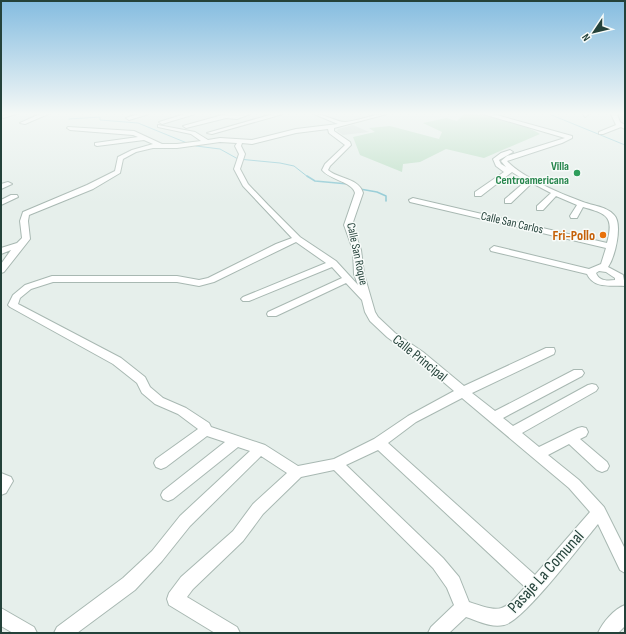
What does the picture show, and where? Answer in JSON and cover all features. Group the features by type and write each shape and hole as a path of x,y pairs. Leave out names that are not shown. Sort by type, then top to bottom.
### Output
{"street":[{"path":"1,270 26,238 24,221 26,214 88,188 112,176 118,172 119,161 122,156 136,150 160,145 175,146 194,144"},
{"name":"Calle Principal","path":"239,144 238,146 242,154 237,170 245,185 297,239 333,263 368,303 370,312 374,319 385,329 430,364 574,484 599,512 625,565"},
{"name":"Calle San Roque","path":"348,144 327,165 325,170 328,174 353,184 358,189 359,193 348,225 357,250 359,274 368,303"},
{"path":"546,144 520,149 497,157 496,163 508,172 519,175 581,204 603,211 612,217 614,225 611,247 604,266"},
{"path":"538,184 529,182 519,175 506,165 504,162 505,159 556,144"},
{"path":"478,194 508,172"},
{"path":"508,200 529,182"},
{"path":"1,187 8,184"},
{"path":"540,208 555,193"},
{"path":"1,203 14,197"},
{"name":"Calle San Carlos","path":"413,200 611,247"},
{"path":"574,216 581,204"},
{"path":"297,239 279,246 211,280 199,283 177,279 52,278 28,287 16,298 13,305 15,308 117,361 141,380 146,390 159,400 205,427 205,430 260,449 297,472"},
{"path":"1,251 20,245"},
{"path":"494,249 591,272 592,275 599,281 610,284 620,279 604,266"},
{"path":"246,299 333,263"},
{"path":"591,272 604,266"},
{"path":"272,314 348,279"},
{"path":"231,633 175,599 188,584 238,536 258,509 297,472 336,464 379,443 412,419 444,401 550,351"},
{"path":"493,418 578,373"},
{"path":"512,433 592,388"},
{"path":"161,463 205,430"},
{"path":"537,454 582,432"},
{"path":"570,438 602,466"},
{"path":"168,495 236,441"},
{"path":"379,443 536,587"},
{"path":"63,633 129,584 157,556 185,521 260,449"},
{"path":"336,464 438,563 453,582 464,608 437,633"},
{"path":"1,479 6,481 1,489"},
{"name":"Pasaje La Comunal","path":"464,608 494,618 505,617 522,603 599,512"},
{"path":"607,633 625,613"},
{"path":"1,616 28,633"}],"green space":[{"path":"356,144 518,144 484,158 446,149 420,162 403,164 402,172 360,155"}],"waterway":[{"path":"196,146 220,149 238,159 280,163 294,166 308,177"},
{"path":"307,176 315,181 348,184"},
{"path":"360,189 377,192 386,196 386,201"}],"place":[{"name":"Villa Centroamericana","path":"577,173"},
{"name":"Fri-Pollo","path":"603,235"}]}
